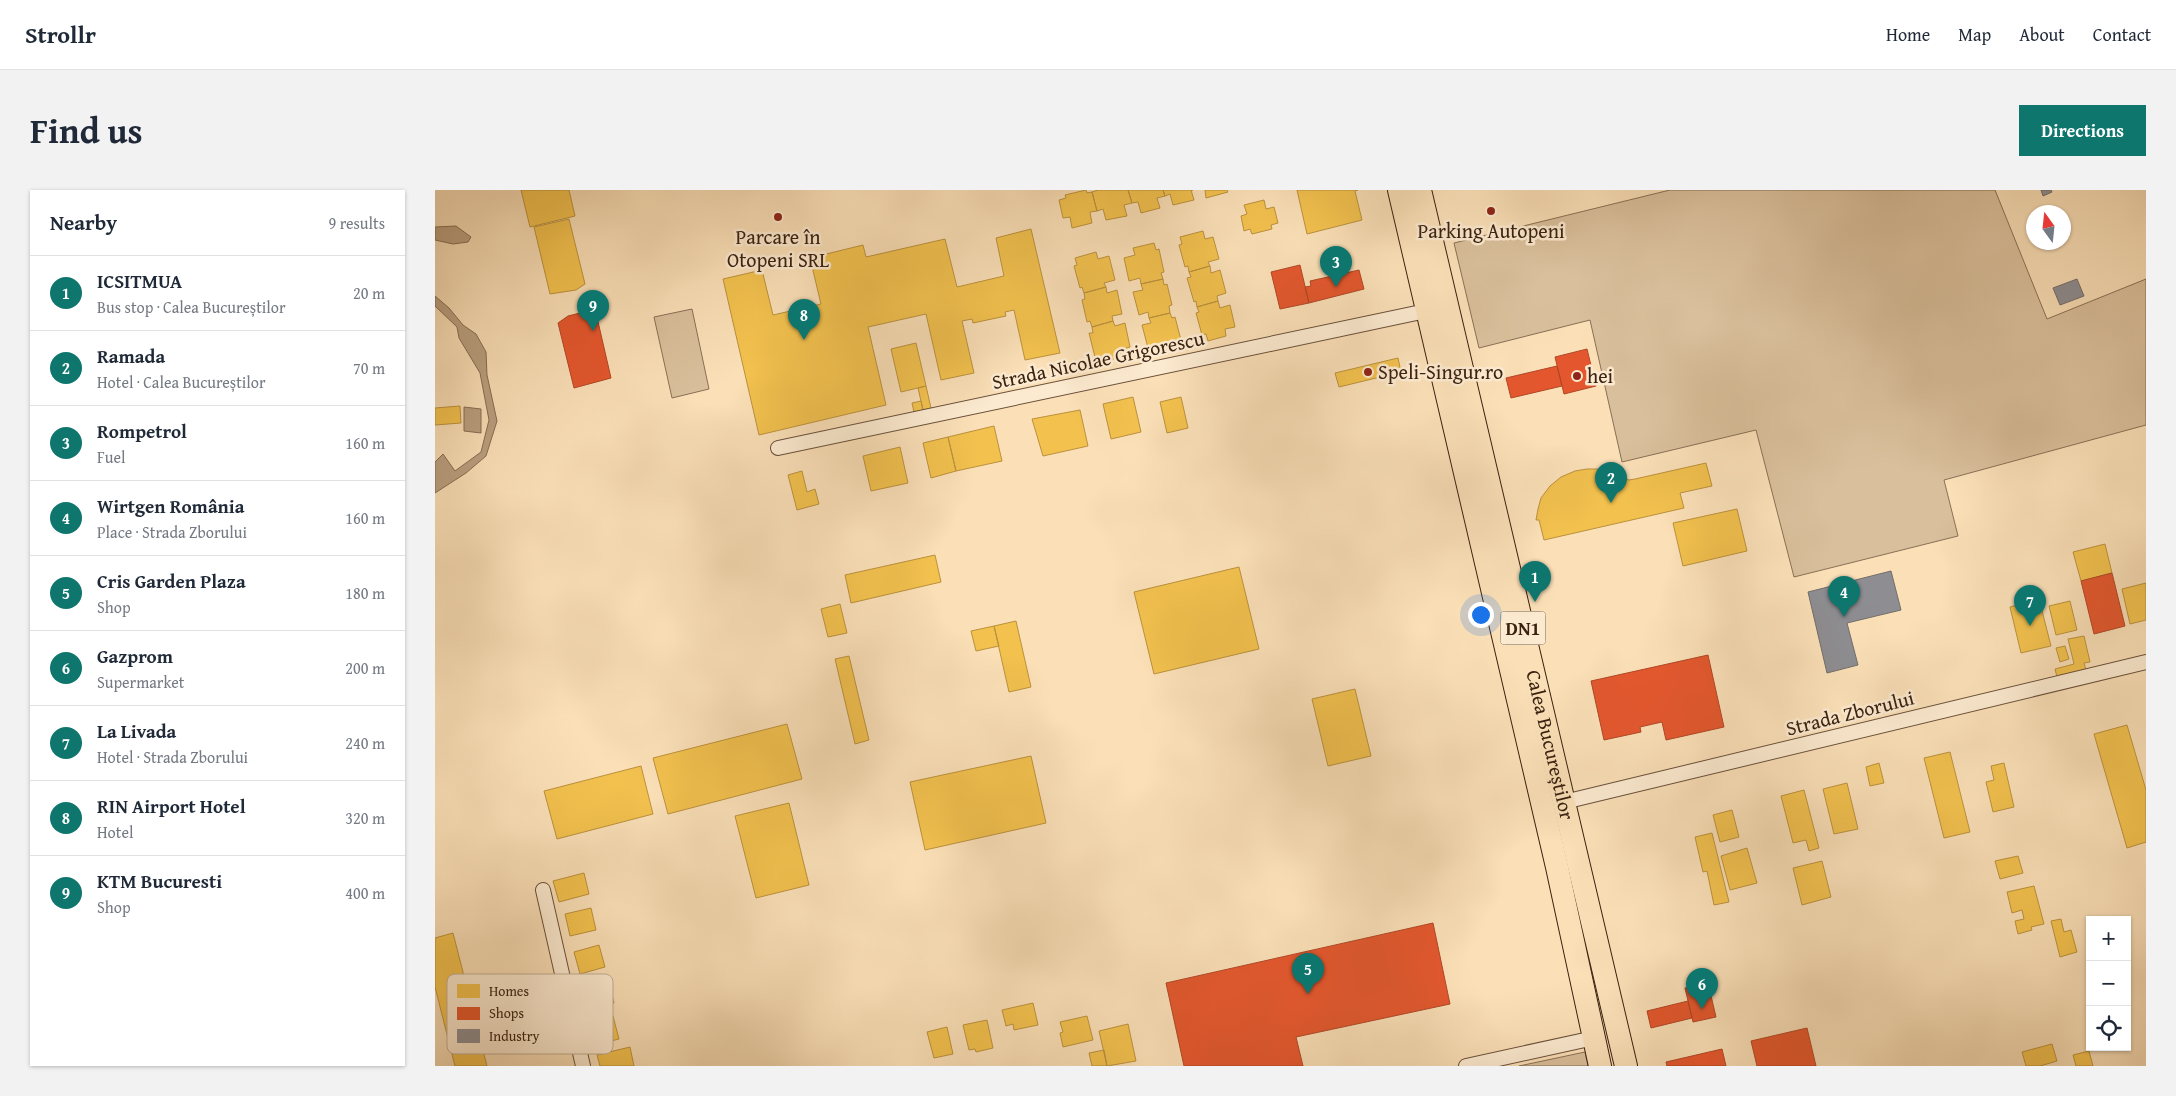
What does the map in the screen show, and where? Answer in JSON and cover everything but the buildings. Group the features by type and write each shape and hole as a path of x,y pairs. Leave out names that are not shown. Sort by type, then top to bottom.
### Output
{"highway":[{"name":"Calea Bucureștilor","path":"1399,190 1557,868 1600,1066"},
{"name":"Calea Bucureștilor","path":"1419,190 1626,1066"}],"street":[{"name":"Strada Nicolae Grigorescu","path":"778,448 1426,312"},
{"name":"Strada Zborului","path":"1564,802 2146,662"},
{"path":"543,890 562,974"},
{"path":"1466,1066 1594,1038"}],"shaded area":[{"path":"1670,190 1995,190 2047,319 2146,279 2146,425 1944,480 1958,536 1794,577 1756,430 1622,462 1590,320 1479,348 1454,243"},
{"path":"456,226 471,237 468,242 453,244 435,240 435,227"},
{"path":"435,296 449,308 463,325 476,334 486,352 487,375 497,421 486,456 466,473 435,493 435,462 443,454 455,471 481,452 489,420 480,373 459,338 457,327 435,306"},
{"path":"692,309 709,389 672,398 654,317"},
{"path":"464,407 481,409 481,433 464,431"},
{"path":"1585,1052 1588,1066 1519,1066"}],"place":[{"name":"Parking Autopeni","path":"1491,211"},
{"name":"Parcare în Otopeni SRL","path":"778,217"},
{"name":"Rompetrol","path":"1336,287"},
{"name":"KTM Bucuresti","path":"593,331"},
{"name":"RIN Airport Hotel","path":"804,340"},
{"name":"Speli-Singur.ro","path":"1368,372"},
{"name":"hei","path":"1577,376"},
{"name":"Ramada","path":"1611,503"},
{"name":"ICSITMUA","path":"1535,602"},
{"name":"Wirtgen România","path":"1844,617"},
{"name":"La Livada","path":"2030,626"},
{"name":"Cris Garden Plaza","path":"1308,994"},
{"name":"Gazprom","path":"1702,1009"}]}
